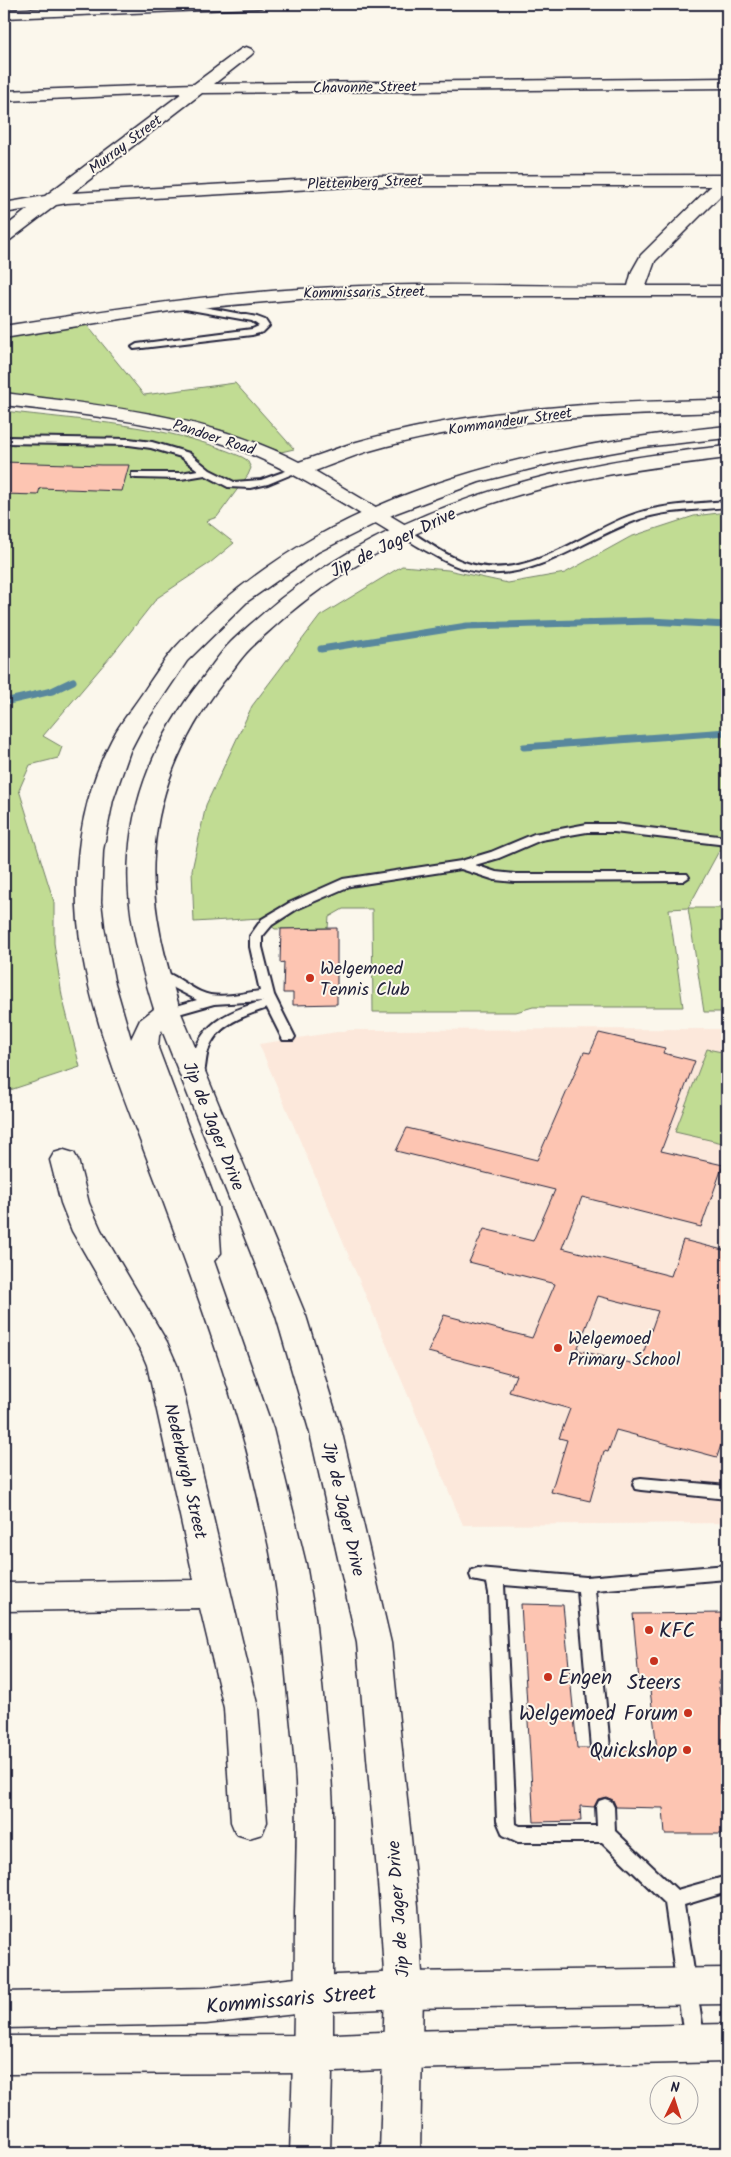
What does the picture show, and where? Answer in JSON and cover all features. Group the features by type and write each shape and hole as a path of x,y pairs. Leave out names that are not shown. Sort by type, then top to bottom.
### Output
{"street":[{"path":"4,14 257,4"},
{"name":"Murray Street","path":"4,236 246,52"},
{"name":"Chavonne Street","path":"4,96 198,89 727,83"},
{"name":"Plettenberg Street","path":"4,208 67,198 214,188 364,181 727,181"},
{"path":"636,291 641,271 647,259 727,181"},
{"name":"Kommissaris Street","path":"4,332 176,305 259,297 345,292 727,291"},
{"name":"Pandoer Road","path":"4,399 159,420 203,431 246,446 297,470 404,532"},
{"name":"Kommandeur Street","path":"297,470 368,446 477,423 622,407 727,406"},
{"name":"Jip de Jager Drive","path":"209,1287 123,1059 100,977 90,924 88,885 98,808 111,769 140,709 182,652 221,613 251,588 298,556 375,515 431,492 539,460 621,444 727,432"},
{"name":"Jip de Jager Drive","path":"400,2153 404,1990 399,1906 374,1643 326,1433 291,1316 168,1013 156,973 144,908 142,856 147,818 155,784 169,747 206,685 233,653 284,605 336,569 404,532 492,497 552,480 630,463 727,452"},
{"path":"168,1013 150,1025 143,1039 144,1048 203,1207 209,1287 261,1444 296,1599 313,1778 314,1994 310,2153"},
{"name":"Nederburgh Street","path":"64,1160 75,1203 87,1231 156,1350 162,1365 241,1708 249,1822"},
{"path":"4,1597 214,1594"},
{"name":"Kommissaris Street","path":"4,2010 206,2006 314,1994 404,1990 727,1986"},
{"path":"4,2055 313,2054 403,2050 711,2043"}],"lane":[{"path":"138,346 252,332 260,330 264,326 262,322 254,319 176,305"},
{"path":"4,440 129,442 152,445 185,455 206,472 232,485 250,485 297,470"},
{"path":"136,474 181,476 206,472"},
{"path":"404,532 463,566 480,570 522,570 544,563 605,530 635,517 662,511 727,504"},
{"path":"288,1037 268,999 256,947 256,936 267,922 293,906 346,882 462,865 495,855 538,837 587,828 614,828 727,841"},
{"path":"462,865 495,876 515,878 683,877"},
{"path":"156,973 197,996 214,1000 268,999"},
{"path":"196,1084 197,1063 202,1047 214,1028 225,1019 268,999"},
{"path":"168,1013 214,1000"},
{"path":"641,1484 727,1493"},
{"path":"606,1834 518,1834 508,1830 506,1821 497,1594 486,1576 586,1584 727,1572"},
{"path":"586,1584 601,1748"},
{"path":"605,1807 606,1834 674,1900 686,1986 711,2043"},
{"path":"674,1900 727,1884"}],"shaded area":[{"name":"Welgemoed Primary School","path":"727,1029 727,1523 463,1525 259,1044 350,1030"}],"green space":[{"path":"86,324 144,395 235,383 294,449 281,452 228,432 155,414 4,393 4,337"},
{"path":"4,411 125,425 185,437 242,457 247,460 251,468 248,475 217,517 206,521 234,543 210,563 157,598 116,650 43,736 62,747 58,758 30,765 19,790 54,902 54,943 62,996 80,1067 4,1092"},
{"path":"727,512 727,851 719,851 688,908 669,909 683,1007 533,1007 516,1012 373,1012 372,909 343,909 329,917 328,928 275,929 261,918 194,922 192,870 206,805 252,706 320,616 402,566 448,570 508,583 565,573 630,537 694,516"},
{"path":"688,908 727,908 727,1012 704,1012"},
{"path":"707,1049 727,1053 727,1144 675,1132"}],"building":[{"path":"4,462 129,465 122,491 40,488 38,495 4,494"},
{"name":"Welgemoed Tennis Club","path":"337,928 337,1004 293,1005 293,993 283,993 284,962 280,963 281,929"},
{"path":"599,1033 665,1048 663,1053 695,1061 661,1151 723,1165 701,1227 582,1197 562,1248 671,1276 683,1240 727,1251 727,1427 717,1457 616,1430 608,1452 604,1451 590,1501 551,1492 567,1440 559,1438 570,1409 509,1392 516,1375 428,1352 444,1315 532,1338 555,1284 469,1262 484,1229 533,1241 555,1190 396,1151 407,1128 537,1160 584,1052 590,1053","holes":["598,1296 658,1311 639,1365 577,1350"]},
{"path":"521,1604 563,1605 577,1748 590,1748 593,1755 600,1758 608,1756 612,1749 657,1749 649,1681 639,1681 633,1614 727,1613 727,1681 718,1681 727,1744 727,1834 665,1834 663,1808 616,1807 613,1800 606,1797 598,1799 594,1807 580,1806 581,1821 534,1822"}],"waterway":[{"path":"321,649 467,626 650,621 727,625"},
{"path":"4,702 52,691 73,681"},
{"path":"524,747 727,732"}],"place":[{"name":"Welgemoed Tennis Club","path":"310,978"},
{"name":"Welgemoed Primary School","path":"558,1348"},
{"name":"KFC","path":"649,1630"},
{"name":"Steers","path":"654,1661"},
{"name":"Engen","path":"548,1677"},
{"name":"Welgemoed Forum","path":"688,1713"},
{"name":"Quickshop","path":"687,1750"}]}
